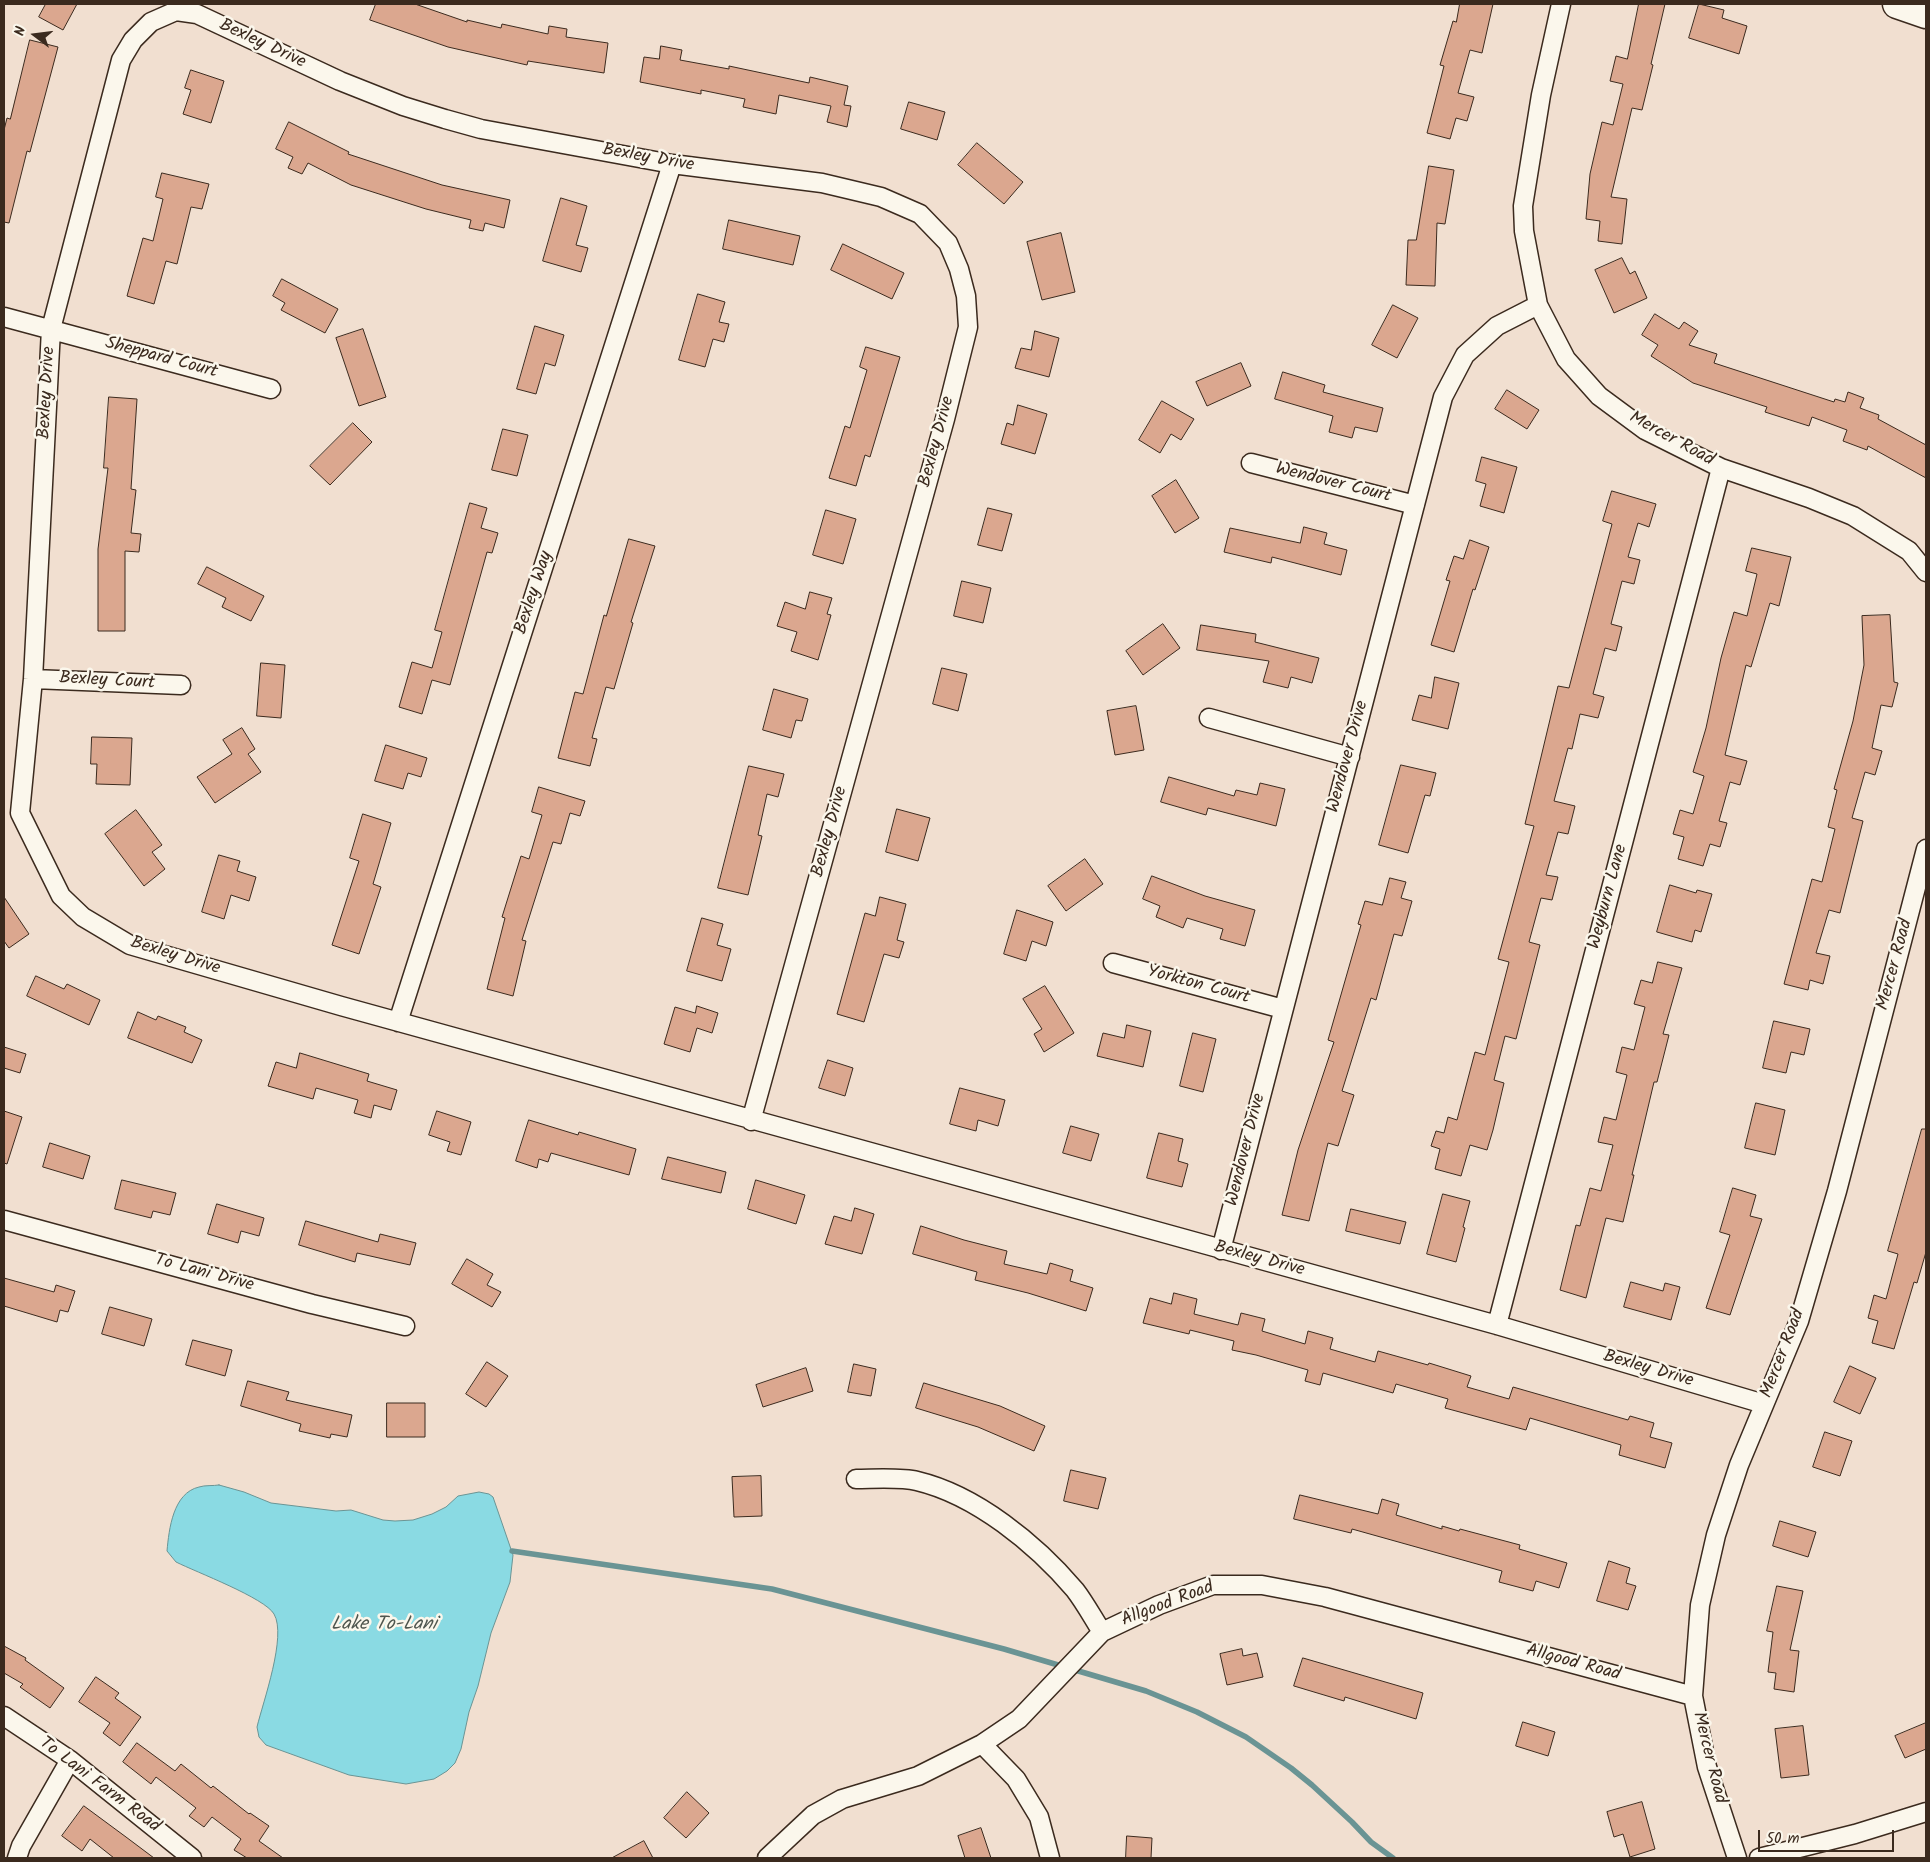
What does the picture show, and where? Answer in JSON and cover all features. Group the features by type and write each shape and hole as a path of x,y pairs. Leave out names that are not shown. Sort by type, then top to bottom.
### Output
{"main road":[{"path":"1897,4 1926,14"}],"street":[{"name":"Mercer Road","path":"1561,4 1541,95 1524,206 1524,232 1538,305 1566,359 1599,396 1645,430 1720,468 1809,498 1853,516 1909,552 1926,572"},
{"name":"Bexley Drive","path":"752,1121 945,420 968,327 966,296 959,269 948,242 920,214 901,204 881,197 822,183 672,164 481,129 403,106 340,82 197,14 176,12 151,22 133,40 122,60 52,329 33,679 12,814 61,896 95,925 130,945 752,1121 1497,1325 1764,1404"},
{"name":"Bexley Way","path":"398,1022 672,164"},
{"name":"Wendover Drive","path":"1221,1250 1443,396 1465,356 1497,326 1538,305"},
{"name":"Sheppard Court","path":"4,317 271,389"},
{"name":"Wendover Court","path":"1251,463 1415,505"},
{"name":"Weyburn Lane","path":"1497,1325 1720,468"},
{"name":"Bexley Court","path":"33,679 181,685"},
{"path":"1209,718 1350,756"},
{"name":"Mercer Road","path":"1737,1858 1707,1767 1693,1696 1700,1605 1716,1535 1739,1465 1799,1321 1837,1191 1926,849"},
{"name":"Yorkton Court","path":"1113,963 1283,1009"},
{"name":"To Lani Drive","path":"4,1220 303,1301 405,1326"},
{"path":"856,1479 916,1481 955,1494 999,1520 1046,1560 1076,1591 1102,1632"},
{"name":"Allgood Road","path":"767,1858 812,1815 842,1799 918,1776 982,1744 1019,1719 1102,1632 1160,1605 1213,1585 1262,1585 1325,1597 1693,1696"},
{"name":"To Lani Farm Road","path":"4,1716 70,1760 192,1858"},
{"path":"982,1744 1016,1779 1039,1817 1050,1858"},
{"path":"17,1858 21,1846 70,1760"},
{"path":"1760,1858 1855,1834 1926,1812"}],"water":[{"name":"Lake To-Lani","path":"219,1485 244,1492 271,1503 336,1511 351,1510 383,1520 395,1521 413,1520 432,1514 446,1507 458,1496 479,1492 493,1497 513,1555 510,1582 491,1633 478,1686 469,1712 461,1749 455,1763 447,1771 434,1779 406,1784 349,1775 266,1745 259,1737 257,1727 273,1669 278,1637 274,1614 244,1593 176,1562 167,1551 171,1523 183,1496 199,1487"}],"building":[{"path":"46,4 77,4 63,30 39,17"},
{"path":"376,4 415,4 467,22 467,20 501,28 502,24 548,34 549,26 567,29 566,37 608,43 604,73 528,61 527,65 448,47 370,20"},
{"path":"1460,4 1493,4 1482,53 1470,50 1458,93 1474,97 1467,121 1456,118 1450,139 1427,133 1444,66 1440,65 1453,21 1456,22"},
{"path":"1639,4 1665,4 1642,110 1632,108 1611,197 1627,199 1622,244 1598,241 1600,221 1586,219 1590,174 1602,122 1613,125 1623,84 1610,81 1616,56 1627,59"},
{"path":"1699,4 1724,10 1722,18 1747,26 1739,54 1689,38"},
{"path":"30,40 58,47 30,152 27,151 9,223 4,222 4,130 7,118 10,119"},
{"path":"661,46 682,50 680,60 729,69 729,66 809,83 810,77 848,86 844,105 851,106 847,127 827,122 831,106 779,95 776,114 743,107 745,99 701,90 701,94 640,82 644,57 659,59"},
{"path":"191,70 224,81 211,123 183,114 191,90 185,88"},
{"path":"909,102 945,112 937,140 901,129"},
{"path":"289,122 349,152 348,154 442,185 510,200 504,228 485,223 483,231 469,228 471,220 426,209 351,185 308,163 302,174 288,168 293,157 276,149"},
{"path":"977,143 1023,182 1004,204 958,165"},
{"path":"1429,166 1454,170 1445,224 1437,223 1435,286 1406,285 1408,240 1416,240"},
{"path":"162,173 209,184 202,209 191,207 177,264 166,261 154,304 127,296 143,238 153,241 163,199 156,197"},
{"path":"561,198 587,206 576,245 588,248 581,272 543,261"},
{"path":"729,220 800,236 793,265 723,249"},
{"path":"1061,233 1075,292 1042,300 1027,242"},
{"path":"843,244 904,273 892,299 831,270"},
{"path":"1622,258 1630,274 1635,271 1647,298 1614,313 1595,270"},
{"path":"282,279 338,309 325,333 281,310 285,303 273,296"},
{"path":"698,294 725,302 719,322 729,324 724,342 713,339 705,367 679,360"},
{"path":"1393,305 1418,318 1397,358 1372,345"},
{"path":"1655,314 1679,329 1684,322 1698,331 1689,345 1717,354 1714,363 1834,402 1835,399 1845,402 1848,392 1864,398 1860,408 1879,415 1878,419 1926,445 1926,478 1868,446 1867,450 1843,441 1847,430 1812,417 1809,426 1765,412 1767,407 1693,383 1651,356 1658,345 1642,335"},
{"path":"535,326 564,335 555,366 545,363 536,394 517,389"},
{"path":"363,329 386,397 359,406 336,338"},
{"path":"1035,331 1059,338 1049,377 1015,368 1021,348 1031,350"},
{"path":"866,347 900,357 870,457 865,455 856,486 829,478 845,426 850,428 867,370 860,367"},
{"path":"1241,363 1251,386 1207,406 1196,382"},
{"path":"1283,372 1325,385 1323,392 1383,408 1377,432 1355,427 1352,438 1329,432 1333,416 1275,399"},
{"path":"1507,390 1539,410 1527,429 1495,409"},
{"path":"109,397 137,399 131,489 136,490 131,533 141,534 139,552 125,551 125,631 98,631 98,549 108,468 104,468"},
{"path":"1162,401 1194,419 1181,440 1171,434 1160,453 1139,440"},
{"path":"1018,405 1047,414 1035,454 1001,444 1007,423 1013,425"},
{"path":"353,423 372,442 330,485 310,466"},
{"path":"503,429 528,435 517,476 492,470"},
{"path":"1482,457 1517,467 1504,513 1480,506 1486,484 1476,481"},
{"path":"1176,480 1199,518 1175,533 1152,496"},
{"path":"1612,491 1656,504 1649,527 1638,523 1628,557 1640,560 1634,584 1622,581 1611,624 1622,627 1616,651 1605,648 1593,694 1604,697 1598,718 1580,714 1572,749 1568,748 1554,801 1575,806 1568,834 1558,832 1546,875 1558,877 1552,900 1541,898 1529,942 1540,945 1516,1039 1505,1036 1494,1080 1504,1083 1493,1130 1487,1150 1470,1145 1461,1176 1435,1169 1440,1149 1431,1146 1436,1131 1444,1133 1448,1117 1457,1120 1475,1052 1485,1055 1509,962 1498,959 1534,826 1525,824 1558,686 1569,688 1612,524 1603,521"},
{"path":"470,503 487,508 481,528 498,533 492,553 487,552 450,685 432,680 422,714 399,707 412,662 432,668 442,632 435,630"},
{"path":"988,508 1012,514 1002,551 978,545"},
{"path":"826,510 856,519 843,564 813,555"},
{"path":"1304,527 1327,533 1324,544 1347,550 1341,575 1272,557 1271,563 1224,552 1230,528 1300,543"},
{"path":"629,539 655,546 631,622 633,623 614,689 606,687 592,738 597,739 590,766 558,758 575,692 583,694 604,615 606,616"},
{"path":"1470,540 1489,547 1475,590 1473,589 1454,652 1431,645 1450,581 1446,580 1454,556 1463,559"},
{"path":"1752,548 1791,557 1779,606 1770,603 1751,667 1746,665 1725,755 1747,761 1740,785 1730,782 1719,821 1727,823 1720,847 1710,844 1703,866 1678,859 1684,837 1673,834 1680,810 1693,814 1704,776 1693,772 1706,728 1721,658 1734,612 1747,616 1757,574 1746,571"},
{"path":"207,567 264,596 251,621 222,607 226,598 198,584"},
{"path":"962,581 991,588 983,623 954,616"},
{"path":"810,592 832,598 827,614 831,615 818,660 791,651 797,632 777,626 785,602 805,609"},
{"path":"1890,615 1894,682 1898,683 1892,707 1881,705 1872,748 1882,751 1875,775 1865,772 1852,818 1863,821 1840,913 1829,910 1816,953 1830,956 1823,984 1810,980 1808,990 1784,984 1812,879 1822,882 1835,829 1828,827 1837,790 1834,789 1853,721 1864,665 1862,616"},
{"path":"1163,624 1180,648 1143,675 1126,651"},
{"path":"1201,625 1256,634 1255,642 1319,658 1312,683 1291,677 1288,688 1263,682 1269,661 1197,650"},
{"path":"261,663 285,665 281,718 257,716"},
{"path":"942,668 967,674 958,711 933,704"},
{"path":"1435,677 1459,683 1448,729 1412,720 1419,695 1431,698"},
{"path":"774,689 808,699 802,721 796,720 791,738 763,730"},
{"path":"1136,706 1144,750 1115,755 1107,711"},
{"path":"242,728 255,749 248,754 261,772 215,803 197,777 232,754 223,740"},
{"path":"92,737 132,738 130,785 96,784 97,764 91,764"},
{"path":"386,745 427,758 421,777 408,773 403,789 375,781"},
{"path":"1401,765 1436,773 1430,796 1425,795 1408,853 1379,845"},
{"path":"749,766 784,774 778,797 767,794 758,835 762,836 748,895 718,888"},
{"path":"1169,777 1234,796 1236,790 1257,795 1260,783 1285,789 1276,826 1208,808 1206,815 1161,802"},
{"path":"539,787 585,801 580,816 570,813 561,844 553,842 522,940 526,941 513,996 487,989 505,918 502,917 521,856 529,859 542,815 532,812"},
{"path":"897,809 930,818 918,861 886,852"},
{"path":"136,810 162,845 152,852 165,869 144,886 105,834"},
{"path":"363,814 391,823 373,884 381,887 359,954 332,945 359,861 350,858"},
{"path":"219,855 240,861 237,871 256,877 249,901 231,895 224,919 202,912"},
{"path":"1085,859 1103,884 1066,911 1048,886"},
{"path":"1152,876 1205,896 1255,910 1245,946 1220,939 1223,929 1187,918 1183,928 1156,917 1160,906 1143,899"},
{"path":"1390,878 1406,882 1401,898 1412,901 1402,936 1394,934 1376,1000 1371,998 1342,1091 1354,1095 1338,1146 1328,1143 1309,1221 1282,1215 1298,1150 1334,1042 1328,1040 1361,925 1358,924 1365,901 1382,905"},
{"path":"1670,885 1696,893 1697,890 1712,894 1701,932 1695,930 1692,942 1657,932"},
{"path":"4,897 29,934 9,948 4,941"},
{"path":"880,897 906,904 897,940 904,942 899,958 884,954 864,1022 837,1014 865,913 875,916"},
{"path":"1017,910 1053,922 1046,946 1032,941 1026,961 1004,954"},
{"path":"702,918 723,924 717,945 731,949 722,981 687,971"},
{"path":"1658,962 1682,968 1663,1034 1669,1035 1657,1082 1654,1082 1623,1222 1606,1218 1586,1298 1560,1290 1576,1225 1580,1226 1590,1188 1601,1191 1613,1145 1598,1142 1604,1117 1616,1120 1627,1075 1616,1072 1622,1047 1634,1050 1645,1007 1634,1004 1641,980 1652,983"},
{"path":"36,976 64,989 67,984 100,1000 89,1025 27,996"},
{"path":"1045,986 1074,1033 1044,1052 1034,1034 1042,1029 1023,999"},
{"path":"697,1006 718,1013 712,1033 697,1028 690,1052 664,1044 675,1007 695,1013"},
{"path":"138,1012 156,1020 158,1016 186,1027 184,1032 202,1040 192,1063 128,1038"},
{"path":"1774,1021 1810,1029 1804,1055 1791,1052 1786,1073 1763,1068"},
{"path":"1127,1025 1151,1031 1143,1067 1097,1056 1103,1033 1124,1038"},
{"path":"1193,1033 1216,1039 1203,1092 1180,1086"},
{"path":"4,1047 26,1054 20,1073 4,1068"},
{"path":"300,1053 369,1074 367,1081 397,1090 391,1110 374,1105 371,1118 354,1113 358,1100 316,1088 313,1099 268,1086 276,1062 296,1068"},
{"path":"828,1060 853,1068 845,1096 819,1088"},
{"path":"960,1088 1005,1100 998,1126 978,1120 976,1131 950,1124"},
{"path":"1756,1103 1785,1110 1775,1155 1745,1148"},
{"path":"4,1111 22,1117 7,1164 4,1163"},
{"path":"437,1111 471,1122 461,1155 447,1151 450,1142 429,1135"},
{"path":"529,1120 578,1135 579,1132 636,1149 629,1175 551,1153 548,1162 539,1159 537,1168 516,1161"},
{"path":"1071,1126 1099,1134 1091,1161 1063,1153"},
{"path":"1922,1129 1926,1129 1926,1252 1917,1283 1914,1282 1894,1349 1872,1343 1878,1321 1868,1318 1874,1295 1886,1299 1898,1254 1888,1251"},
{"path":"1159,1133 1183,1139 1178,1161 1188,1164 1182,1187 1147,1178"},
{"path":"50,1143 90,1156 83,1179 43,1167"},
{"path":"668,1157 726,1172 721,1193 662,1179"},
{"path":"122,1180 176,1193 170,1215 153,1211 151,1218 115,1209"},
{"path":"756,1180 805,1195 796,1224 748,1209"},
{"path":"1733,1188 1756,1195 1750,1216 1762,1219 1730,1315 1706,1308 1730,1235 1720,1232"},
{"path":"1443,1194 1470,1201 1456,1262 1427,1254"},
{"path":"217,1204 264,1218 259,1236 241,1231 238,1243 208,1234"},
{"path":"855,1208 874,1214 862,1254 825,1244 834,1216 851,1221"},
{"path":"1351,1209 1406,1222 1400,1244 1346,1231"},
{"path":"306,1221 378,1242 380,1234 416,1243 410,1265 357,1253 355,1262 299,1245"},
{"path":"921,1226 1007,1251 1004,1264 1047,1274 1050,1263 1073,1270 1070,1281 1093,1288 1086,1311 1028,1293 975,1280 977,1272 913,1254"},
{"path":"467,1259 493,1274 487,1285 501,1292 492,1307 452,1284"},
{"path":"4,1278 54,1292 56,1285 75,1291 68,1312 60,1310 57,1322 4,1306"},
{"path":"1631,1282 1663,1291 1665,1283 1680,1287 1671,1320 1624,1307"},
{"path":"1174,1293 1197,1299 1194,1314 1238,1325 1241,1313 1265,1319 1262,1331 1305,1344 1308,1331 1333,1338 1330,1349 1375,1362 1378,1351 1428,1365 1429,1363 1471,1376 1467,1387 1509,1399 1513,1387 1628,1420 1630,1416 1654,1423 1650,1437 1672,1443 1665,1468 1619,1455 1621,1445 1530,1418 1526,1430 1445,1408 1448,1399 1396,1384 1393,1393 1323,1373 1320,1385 1305,1381 1308,1370 1232,1350 1234,1341 1190,1330 1189,1334 1143,1323 1150,1298 1171,1304"},
{"path":"110,1307 152,1319 144,1346 102,1334"},
{"path":"193,1340 232,1350 225,1376 186,1365"},
{"path":"487,1362 508,1376 486,1407 466,1394"},
{"path":"854,1364 876,1369 871,1396 848,1392"},
{"path":"1850,1366 1876,1378 1860,1414 1834,1402"},
{"path":"806,1368 813,1391 763,1407 756,1385"},
{"path":"248,1381 289,1392 286,1400 352,1415 347,1437 331,1434 330,1438 299,1431 301,1424 241,1406"},
{"path":"924,1383 1000,1406 1045,1426 1034,1451 978,1427 916,1408"},
{"path":"387,1403 425,1403 425,1437 387,1437"},
{"path":"1825,1432 1852,1441 1840,1476 1813,1467"},
{"path":"1071,1470 1106,1478 1098,1509 1064,1501"},
{"path":"761,1476 762,1516 734,1517 732,1477"},
{"path":"1300,1495 1378,1514 1382,1499 1399,1504 1396,1515 1442,1529 1442,1526 1459,1531 1460,1529 1520,1545 1519,1549 1567,1563 1559,1588 1536,1581 1533,1591 1499,1582 1502,1571 1352,1529 1351,1533 1294,1519"},
{"path":"1780,1521 1816,1532 1808,1557 1773,1546"},
{"path":"1609,1561 1630,1568 1626,1583 1636,1586 1628,1610 1597,1601"},
{"path":"1777,1586 1803,1591 1790,1650 1799,1651 1794,1692 1774,1689 1776,1673 1768,1672 1773,1632 1767,1631"},
{"path":"4,1646 26,1658 25,1660 64,1688 50,1708 20,1687 23,1684 4,1673"},
{"path":"1242,1649 1243,1656 1257,1653 1263,1677 1227,1685 1220,1654"},
{"path":"1303,1658 1423,1693 1416,1719 1345,1697 1344,1701 1294,1686"},
{"path":"96,1677 119,1693 115,1698 141,1717 120,1746 103,1733 110,1723 79,1702"},
{"path":"1523,1722 1555,1732 1548,1756 1516,1746"},
{"path":"1926,1723 1926,1749 1905,1758 1895,1736"},
{"path":"1803,1726 1809,1775 1781,1778 1775,1729"},
{"path":"137,1743 175,1771 181,1764 211,1788 213,1786 249,1814 269,1826 259,1841 283,1858 247,1858 234,1850 241,1839 212,1817 204,1827 189,1816 196,1808 156,1777 151,1784 123,1762"},
{"path":"687,1792 709,1813 686,1838 664,1818"},
{"path":"1642,1802 1655,1849 1630,1857 1623,1834 1614,1837 1607,1812"},
{"path":"84,1806 154,1858 114,1858 90,1839 82,1851 62,1836"},
{"path":"981,1828 991,1858 965,1858 958,1836"},
{"path":"1127,1836 1152,1838 1151,1858 1126,1858"},
{"path":"644,1841 653,1858 612,1858"}],"waterway":[{"path":"512,1551 772,1589 1004,1649 1146,1691 1197,1712 1246,1737 1312,1785 1371,1842 1393,1858"}]}
